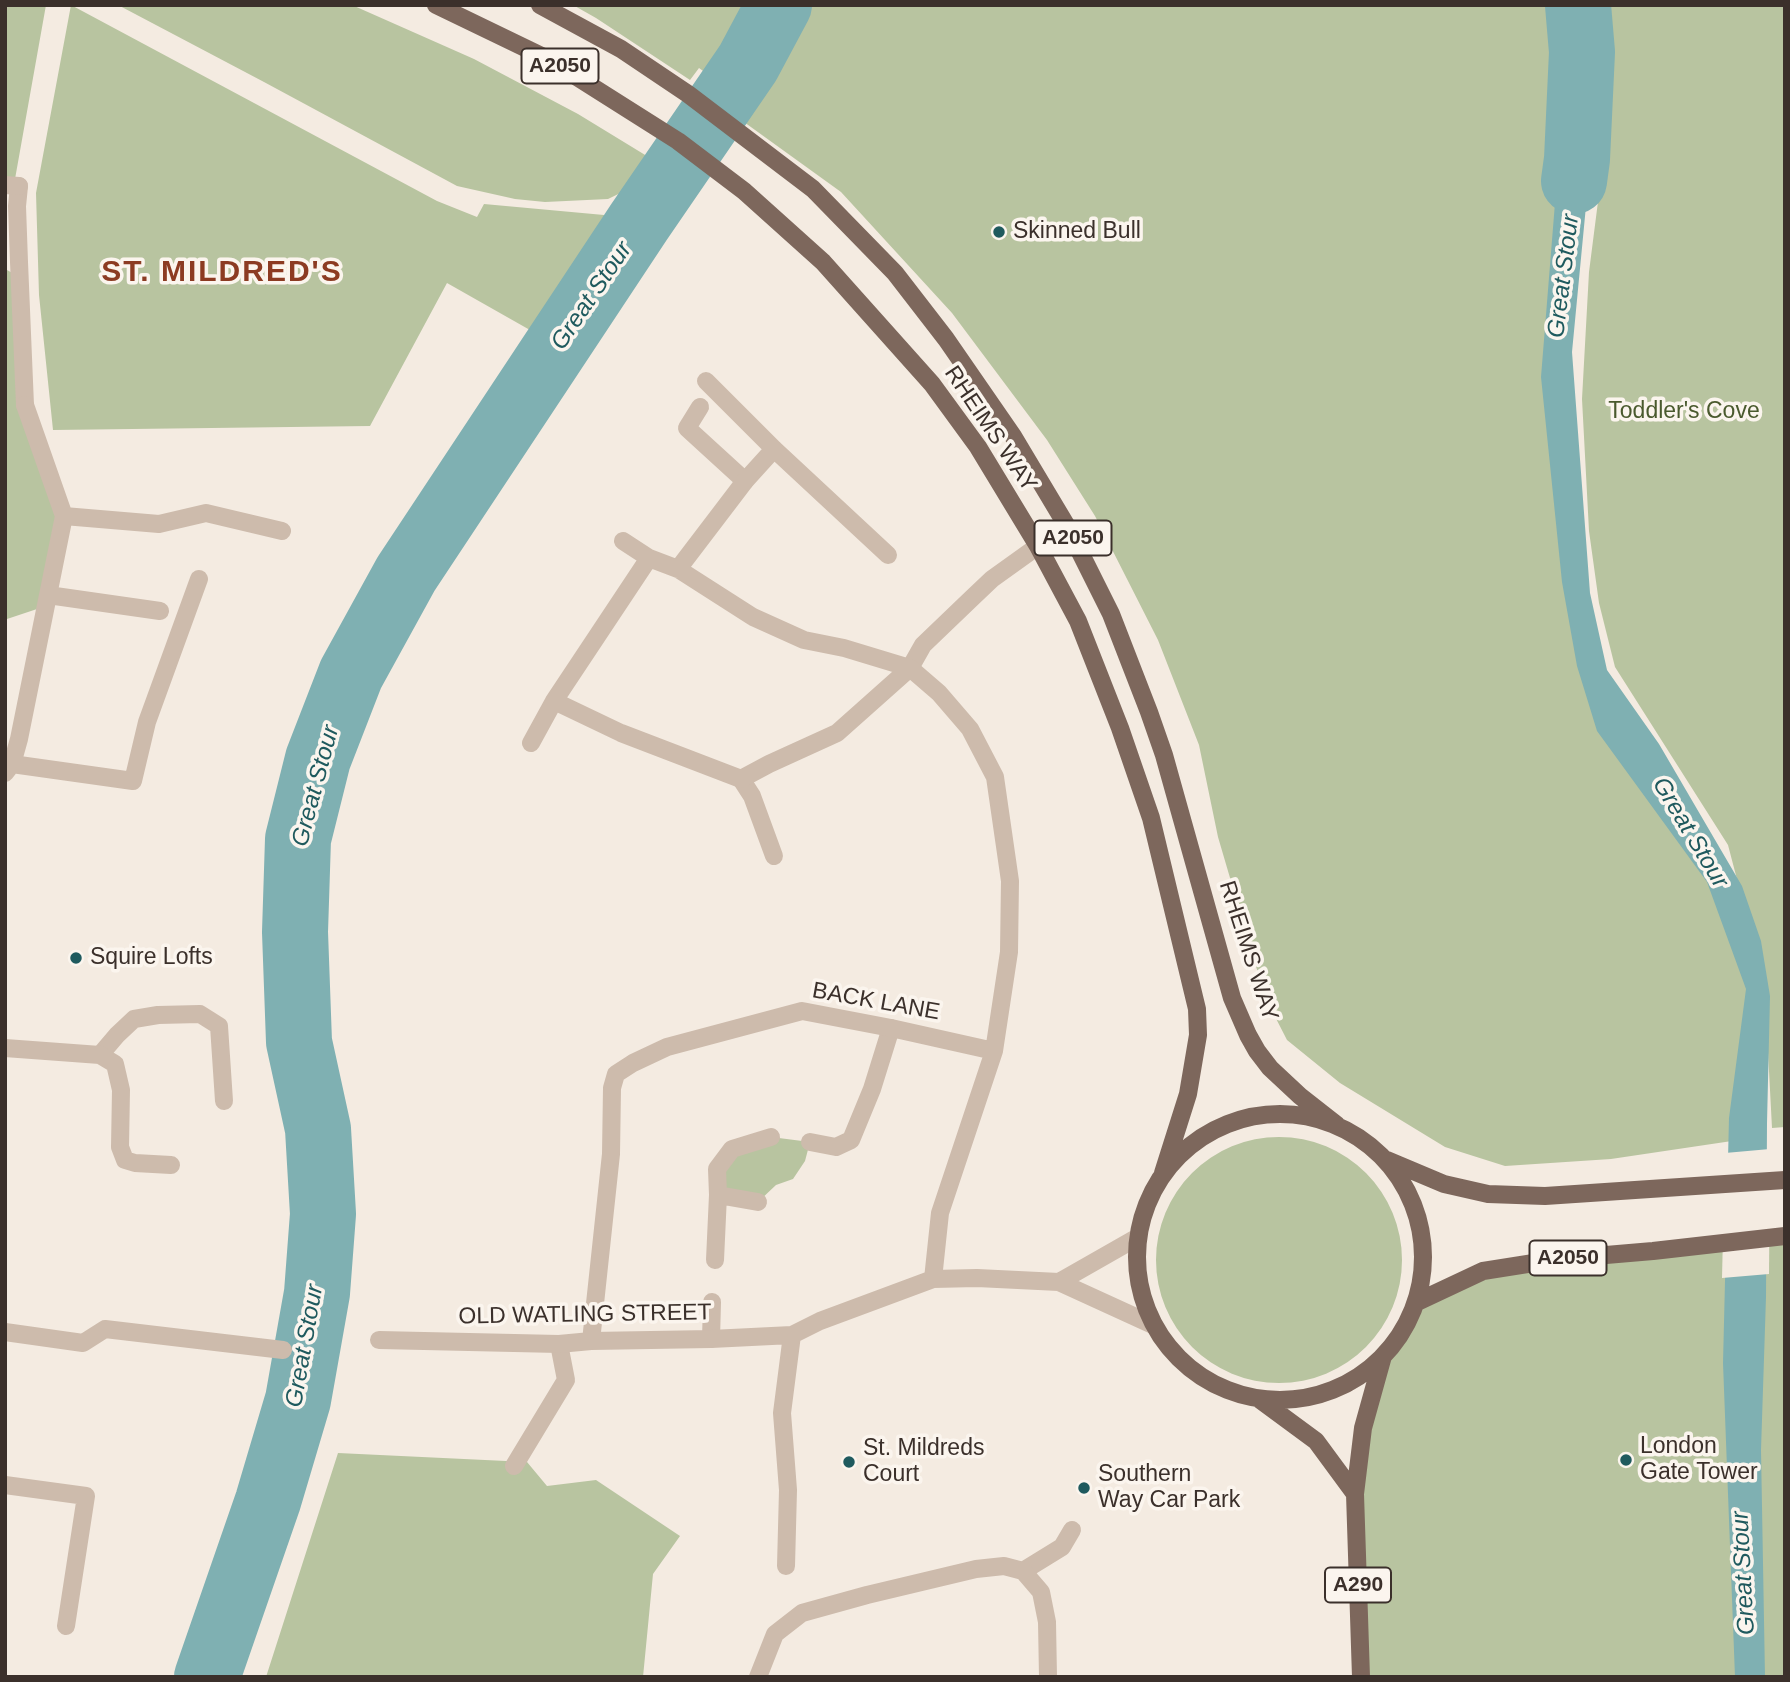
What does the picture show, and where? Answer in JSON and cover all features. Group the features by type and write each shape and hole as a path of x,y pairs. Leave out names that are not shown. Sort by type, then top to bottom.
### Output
{"main road":[{"name":"RHEIMS WAY","path":"436,5 550,60 678,141 744,191 824,262 932,384 978,447 1038,546 1078,621 1151,818 1197,1009 1198,1035 1188,1094 1163,1173"},
{"name":"RHEIMS WAY","path":"540,5 621,49 688,94 813,189 895,273 946,340 1013,436 1068,528 1111,614 1164,755 1232,998 1248,1035 1270,1068 1337,1125"},
{"path":"1290,1114 1337,1125 1364,1140 1387,1160 1408,1191 1420,1227 1423,1265 1416,1302 1402,1331 1383,1356 1347,1384 1304,1398 1259,1399 1216,1386 1180,1360 1153,1325 1139,1282 1138,1237 1146,1204 1163,1173 1198,1139 1242,1119 1290,1114"},
{"path":"1387,1160 1444,1184 1488,1194 1545,1196 1785,1180"},
{"name":"A2050","path":"1416,1302 1483,1271 1559,1259 1785,1236"},
{"name":"A290","path":"1362,1677 1355,1494 1363,1428 1383,1356"},
{"path":"1259,1399 1316,1441 1355,1494"}],"street":[{"path":"12,185 18,240 25,405 64,516 19,739 9,768 133,781 147,722 200,579"},
{"path":"706,381 774,449 888,555"},
{"path":"700,407 687,428 745,481"},
{"path":"678,569 745,481 774,449"},
{"path":"64,516 159,524 206,513 282,531"},
{"path":"623,541 649,558 678,569 753,617 804,640 844,648 911,668 939,693 970,729 995,777 1010,881 1009,951 995,1051 940,1213 933,1279"},
{"path":"741,779 837,733 911,668 923,645 992,579 1038,546"},
{"path":"531,743 554,701 649,558"},
{"path":"48,595 160,611"},
{"path":"554,701 621,733 741,779 752,796 774,856"},
{"name":"BACK LANE","path":"590,1341 611,1154 612,1088 616,1074 667,1047 802,1011 995,1051"},
{"path":"100,1055 134,1019 158,1015 200,1014 219,1026 224,1101"},
{"path":"810,1142 836,1147 851,1140 872,1089 891,1028"},
{"path":"5,1048 100,1055 115,1064 121,1090 120,1147 125,1160 171,1165"},
{"path":"715,1260 717,1169 732,1149 771,1137"},
{"path":"718,1195 758,1202"},
{"path":"1059,1282 1138,1237"},
{"name":"OLD WATLING STREET","path":"379,1340 559,1343 792,1335 820,1321 933,1279 977,1278 1059,1282 1153,1325"},
{"path":"711,1339 712,1302"},
{"path":"5,1332 83,1343 105,1329 283,1350"},
{"path":"786,1566 788,1490 782,1413 792,1335"},
{"path":"514,1466 566,1380 559,1343"},
{"path":"5,1485 86,1496 66,1626"},
{"path":"1023,1571 1062,1546 1072,1530"},
{"path":"758,1677 775,1634 802,1614 867,1595 976,1569 1004,1566 1023,1571 1041,1592 1047,1622 1048,1677"}],"green space":[{"path":"5,5 46,5 15,179 5,178"},
{"path":"71,5 437,201 477,217 484,204 604,215 610,224 537,334 447,283 370,426 53,430 39,295 36,193"},
{"path":"118,5 352,5 474,59 578,114 655,161 637,185 608,199 545,202 515,199 457,186"},
{"path":"573,5 1578,5 1582,52 1565,250 1561,435 1597,686 1648,762 1758,977 1752,1138 1611,1159 1505,1166 1445,1147 1340,1083 1287,1040 1265,997 1218,837 1199,745 1158,640 1095,516 1047,440 952,313 841,192 719,104 729,90 699,68 690,80"},
{"name":"Toddler's Cove","path":"1610,5 1785,5 1785,1127 1772,1128 1766,1014 1760,967 1728,845 1615,667 1599,603 1589,531 1582,399 1589,272 1606,139"},
{"path":"5,269 20,277 25,405 64,516 46,606 7,619"},
{"path":"771,1137 810,1142 805,1161 793,1179 776,1185 758,1202 718,1195 732,1149"},
{"path":"1279,1137 1326,1147 1347,1158 1366,1173 1381,1192 1392,1213 1402,1260 1392,1307 1381,1328 1366,1347 1347,1362 1326,1373 1279,1383 1232,1373 1211,1362 1192,1347 1177,1328 1166,1307 1156,1260 1166,1213 1177,1192 1192,1173 1211,1158 1232,1147"},
{"path":"1785,1236 1785,1677 1362,1677 1355,1494 1383,1356 1402,1331 1417,1302 1483,1271"},
{"path":"338,1453 527,1462 547,1486 596,1480 680,1536 653,1574 643,1677 266,1677"}],"water":[{"path":"1564,91 1597,91 1572,352 1590,593 1607,670 1659,744 1742,886 1761,941 1770,996 1761,1450 1765,1677 1735,1677 1723,1363 1729,1118 1746,989 1707,882 1597,731 1577,666 1562,582 1541,377"}],"pier":[{"path":"1770,1149 1769,1274 1722,1278 1725,1153"}],"waterway":[{"name":"Great Stour","path":"207,1677 268,1501 298,1400 317,1293 323,1214 318,1129 299,1042 295,932 298,839 318,759 351,674 406,574 639,222 748,63 779,5"},
{"name":"Great Stour","path":"1574,181 1582,52 1578,5"}],"place":[{"name":"Skinned Bull","path":"999,232"},
{"name":"Squire Lofts","path":"76,958"},
{"name":"London Gate Tower","path":"1626,1460"},
{"name":"St. Mildreds Court","path":"849,1462"},
{"name":"Southern Way Car Park","path":"1084,1488"}],"district":[{"name":"ST. MILDRED'S","path":"222,273"}]}
